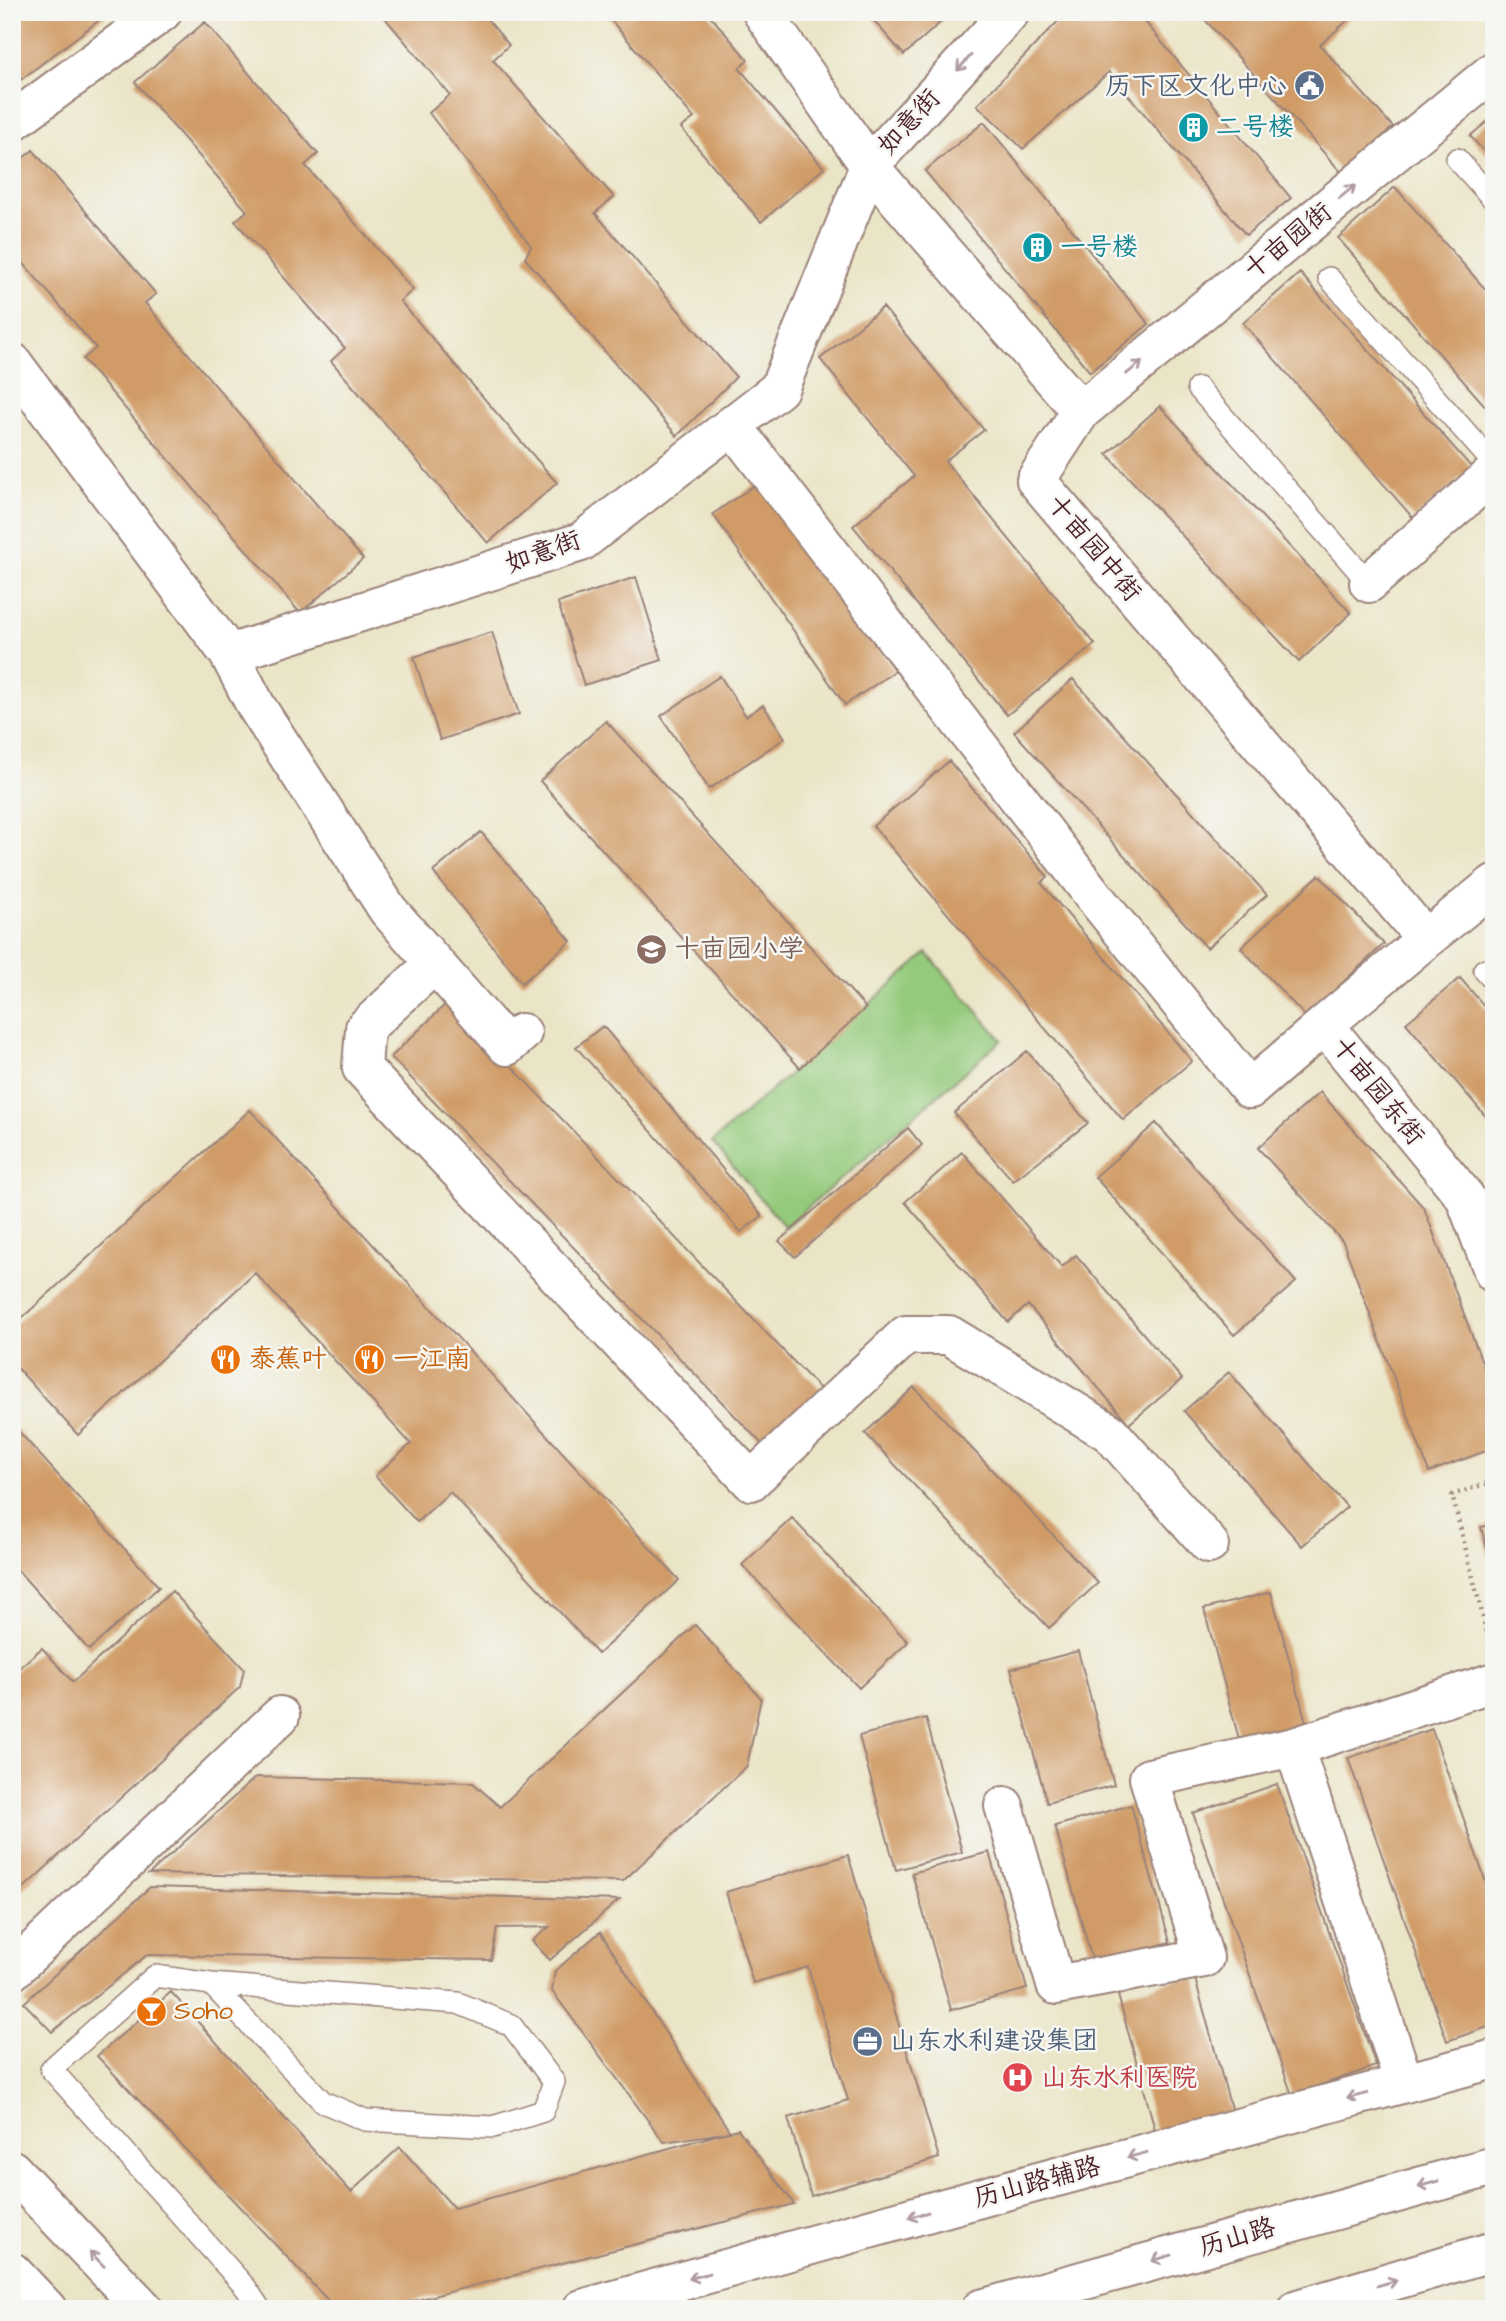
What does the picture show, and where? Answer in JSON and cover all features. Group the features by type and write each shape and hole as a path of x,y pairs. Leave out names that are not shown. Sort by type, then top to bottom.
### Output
{"street":[{"path":"12,122 162,12"},
{"path":"762,12 869,166 1081,411"},
{"name":"如意街","path":"229,654 581,542 779,389 869,166 1010,12"},
{"name":"十亩园街","path":"1081,411 1494,71"},
{"path":"12,362 229,654 256,706 388,910 507,1046 522,1033"},
{"name":"十亩园中街","path":"1081,411 1036,480 1426,939"},
{"path":"732,425 1096,900 1250,1089 1324,1025"},
{"path":"1369,583 1494,473"},
{"path":"1426,939 1494,884"},
{"name":"十亩园东街","path":"1426,939 1324,1025 1465,1197 1494,1273"},
{"path":"434,964 365,1028 362,1068 751,1481 906,1335 948,1335 1110,1433 1209,1544"},
{"path":"1004,1806 1056,1985 1204,1958 1149,1779 1294,1747 1492,1664"},
{"path":"12,1970 280,1716"},
{"path":"1294,1747 1404,2083"},
{"name":"历山路辅路","path":"582,2309 1494,2059"},
{"name":"历山路","path":"981,2309 1494,2166"},
{"path":"12,2170 144,2309"},
{"path":"1298,2309 1494,2251"},
{"path":"12,2272 47,2309"}],"lane":[{"path":"1457,159 1494,200"},
{"path":"1329,278 1494,464"},
{"path":"1198,388 1369,583"},
{"path":"211,1984 323,2102 365,2120 493,2127 542,2111 554,2082 511,2025 457,2003 211,1984 155,1976 51,2070 247,2288 260,2309"}],"path":[{"path":"1492,1664 1452,1495 1494,1481"}],"green space":[{"path":"927,953 1002,1040 785,1227 712,1142"}],"building":[{"path":"12,12 110,12 19,81 12,72"},
{"path":"380,12 481,12 509,45 493,60 614,197 595,213 736,377 677,436 525,258 531,246 429,113 450,95"},
{"path":"604,12 707,12 748,60 739,68 824,168 761,222 681,128 694,118"},
{"path":"866,12 952,12 904,55"},
{"name":"二号楼","path":"1067,12 1137,12 1291,198 1246,235 1109,72 1023,149 977,105"},
{"name":"历下区文化中心","path":"1198,12 1357,12 1320,45 1393,127 1342,173"},
{"path":"205,22 318,154 305,165 413,290 400,301 557,483 488,543 331,361 345,348 235,221 247,211 135,82"},
{"path":"1494,116 1494,162 1470,136"},
{"name":"一号楼","path":"984,122 1149,324 1090,372 925,171"},
{"path":"33,150 156,294 145,303 363,559 300,613 83,359 96,348 12,250 12,167"},
{"path":"1395,187 1494,299 1494,416 1338,238"},
{"path":"1300,273 1472,468 1414,519 1243,323"},
{"path":"883,307 984,430 945,461 1095,644 1007,715 853,526 914,476 820,359"},
{"path":"1160,406 1351,613 1299,662 1107,454"},
{"path":"762,480 895,671 845,705 713,514"},
{"path":"636,577 662,660 584,685 558,603"},
{"path":"492,632 519,714 440,740 414,657"},
{"path":"720,676 746,716 763,705 785,738 709,789 661,716"},
{"path":"1073,679 1267,895 1207,948 1014,732"},
{"path":"606,721 866,1008 800,1068 540,781"},
{"path":"949,761 1048,877 1041,883 1192,1061 1123,1120 873,826"},
{"path":"481,832 571,941 522,983 433,872"},
{"path":"1319,875 1384,944 1306,1017 1241,948"},
{"path":"1460,978 1494,1017 1494,1126 1406,1023"},
{"path":"449,1001 820,1389 763,1445 391,1057"},
{"path":"603,1026 762,1216 741,1232 576,1047"},
{"path":"1027,1051 1088,1123 1013,1181 954,1113"},
{"path":"1320,1092 1424,1208 1494,1394 1494,1448 1429,1472 1343,1242 1258,1148"},
{"path":"250,1110 679,1580 598,1654 450,1492 417,1522 375,1476 411,1444 255,1273 78,1435 12,1362 12,1327"},
{"path":"1156,1123 1296,1282 1234,1335 1095,1177"},
{"path":"908,1128 922,1145 795,1257 779,1241"},
{"path":"962,1152 1062,1267 1076,1255 1182,1379 1129,1424 1028,1305 1008,1322 905,1202"},
{"path":"1229,1372 1347,1507 1302,1546 1184,1411"},
{"path":"914,1387 1098,1583 1049,1628 865,1433"},
{"path":"12,1424 159,1587 89,1650 12,1564"},
{"path":"792,1518 908,1642 859,1688 742,1565"},
{"path":"1494,1524 1494,1572 1493,1572 1481,1527"},
{"path":"172,1591 244,1669 240,1687 12,1899 12,1674 42,1648 73,1682"},
{"path":"1271,1592 1307,1726 1240,1743 1204,1609"},
{"path":"695,1625 761,1698 747,1766 623,1881 149,1874 256,1777 472,1782 500,1807"},
{"path":"1078,1651 1114,1785 1047,1803 1011,1669"},
{"path":"926,1718 962,1852 896,1870 859,1736"},
{"path":"1432,1729 1494,1905 1494,2025 1447,2041 1348,1758"},
{"path":"1277,1784 1376,2066 1292,2095 1193,1813"},
{"path":"1131,1805 1170,1942 1093,1963 1055,1826"},
{"path":"989,1852 1027,1989 951,2010 912,1873"},
{"name":"山东水利建设集团","path":"848,1855 939,2158 811,2196 788,2118 848,2100 808,1967 753,1983 726,1892"},
{"path":"150,1887 619,1900 550,1960 532,1941 549,1927 497,1928 491,1960 147,1955 52,2032 24,2003"},
{"path":"600,1932 730,2132 664,2142 552,1991 555,1971"},
{"path":"1194,1975 1232,2112 1156,2133 1118,1995"},
{"path":"171,1992 351,2192 400,2147 454,2208 738,2129 794,2204 382,2309 336,2309 97,2056"}],"place":[{"name":"历下区文化中心","path":"1310,86"},
{"name":"二号楼","path":"1193,127"},
{"name":"一号楼","path":"1037,247"},
{"name":"十亩园小学","path":"651,949"},
{"name":"泰蕉叶","path":"226,1359"},
{"name":"一江南","path":"370,1359"},
{"name":"Soho","path":"151,2011"},
{"name":"山东水利建设集团","path":"867,2041"},
{"name":"山东水利医院","path":"1018,2078"}]}
